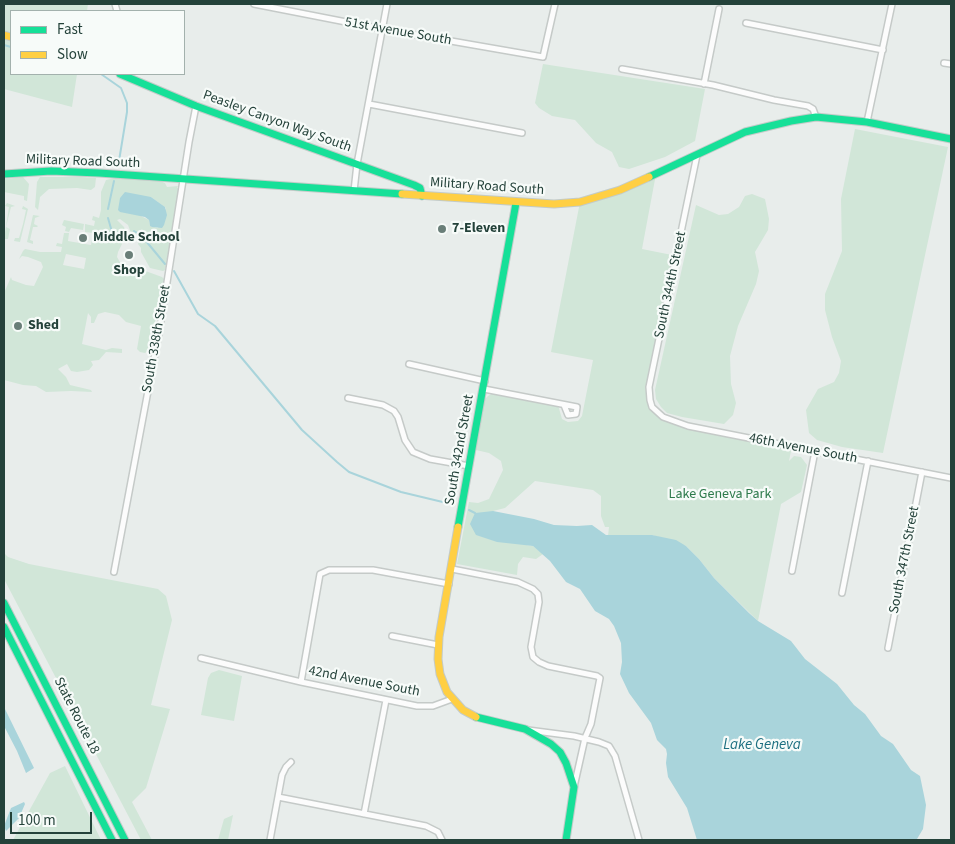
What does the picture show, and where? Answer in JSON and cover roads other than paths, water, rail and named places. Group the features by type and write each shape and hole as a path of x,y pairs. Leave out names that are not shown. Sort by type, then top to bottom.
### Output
{"main road":[{"name":"Peasley Canyon Way South","path":"124,75 196,106 417,186 420,188 422,196"},
{"name":"Military Road South","path":"4,174 31,171 73,171 516,203 554,204 580,202 620,190 745,132 816,117 867,122 951,139"},
{"name":"South 342nd Street","path":"452,699 440,674 438,645 516,203"},
{"name":"State Route 18","path":"4,603 125,840"},
{"name":"State Route 18","path":"4,627 112,840"},
{"path":"452,699 463,710 476,717 525,730 556,748 566,763 574,787 566,840"}],"street":[{"name":"51st Avenue South","path":"254,4 382,29 543,57 555,4"},
{"path":"354,191 357,164 387,4"},
{"path":"867,122 892,4"},
{"path":"704,84 719,9"},
{"path":"746,23 883,50"},
{"path":"944,63 951,64"},
{"path":"622,69 808,106 813,109 816,117"},
{"path":"369,104 522,134"},
{"name":"South 338th Street","path":"114,572 160,327 196,106"},
{"name":"South 344th Street","path":"657,412 652,408 649,387 697,155"},
{"path":"409,364 564,405"},
{"path":"348,398 389,407 398,417 405,440 413,452 421,457 469,466"},
{"name":"46th Avenue South","path":"657,412 670,421 688,426 951,478"},
{"path":"792,571 815,451"},
{"path":"842,593 868,461"},
{"name":"South 347th Street","path":"888,648 922,472"},
{"path":"452,569 518,582 536,590 539,602 531,647 533,657 539,662 552,667 600,678 592,724 585,738 574,787"},
{"path":"301,682 320,574 328,571 373,570 449,584"},
{"path":"392,636 438,645"},
{"name":"42nd Avenue South","path":"201,658 301,682 428,707 452,699"},
{"path":"364,814 386,700"},
{"path":"525,730 585,738 609,746 612,750 639,840"},
{"path":"270,840 283,772 291,762"},
{"path":"278,797 420,825 438,832 442,840"}],"water":[{"path":"125,192 151,197 165,207 167,215 162,228 150,226 149,220 145,217 120,212 118,210 120,198"},
{"name":"Lake Geneva","path":"493,511 554,525 592,525 606,535 652,535 676,540 686,546 714,578 749,613 758,621 791,641 805,659 837,684 854,705 865,714 881,736 893,744 911,770 920,776 926,805 923,829 917,839 697,840 687,808 668,777 666,749 657,740 651,723 629,693 620,674 622,662 621,643 614,626 609,619 595,611 580,589 566,582 550,561 533,546 497,542 476,535 470,524 475,513"},
{"path":"4,707 34,768 26,773 4,726"},
{"path":"24,802 25,804 19,818 6,831 4,826 11,808"}],"waterway":[{"path":"4,45 10,47"},
{"path":"102,75 121,88 127,103 118,167"},
{"path":"108,209 114,181"},
{"path":"108,218 112,232 127,232"},
{"path":"134,231 141,235 165,264"},
{"path":"174,271 198,314 215,326 302,430 337,462 349,472 401,492 451,504"},
{"path":"469,510 475,513"}],"place":[{"name":"7-Eleven","path":"442,229"},
{"name":"Middle School","path":"83,238"},
{"name":"Shop","path":"129,255"},
{"name":"Shed","path":"18,326"}],"park label":[{"name":"Lake Geneva Park","path":"720,495"}]}
